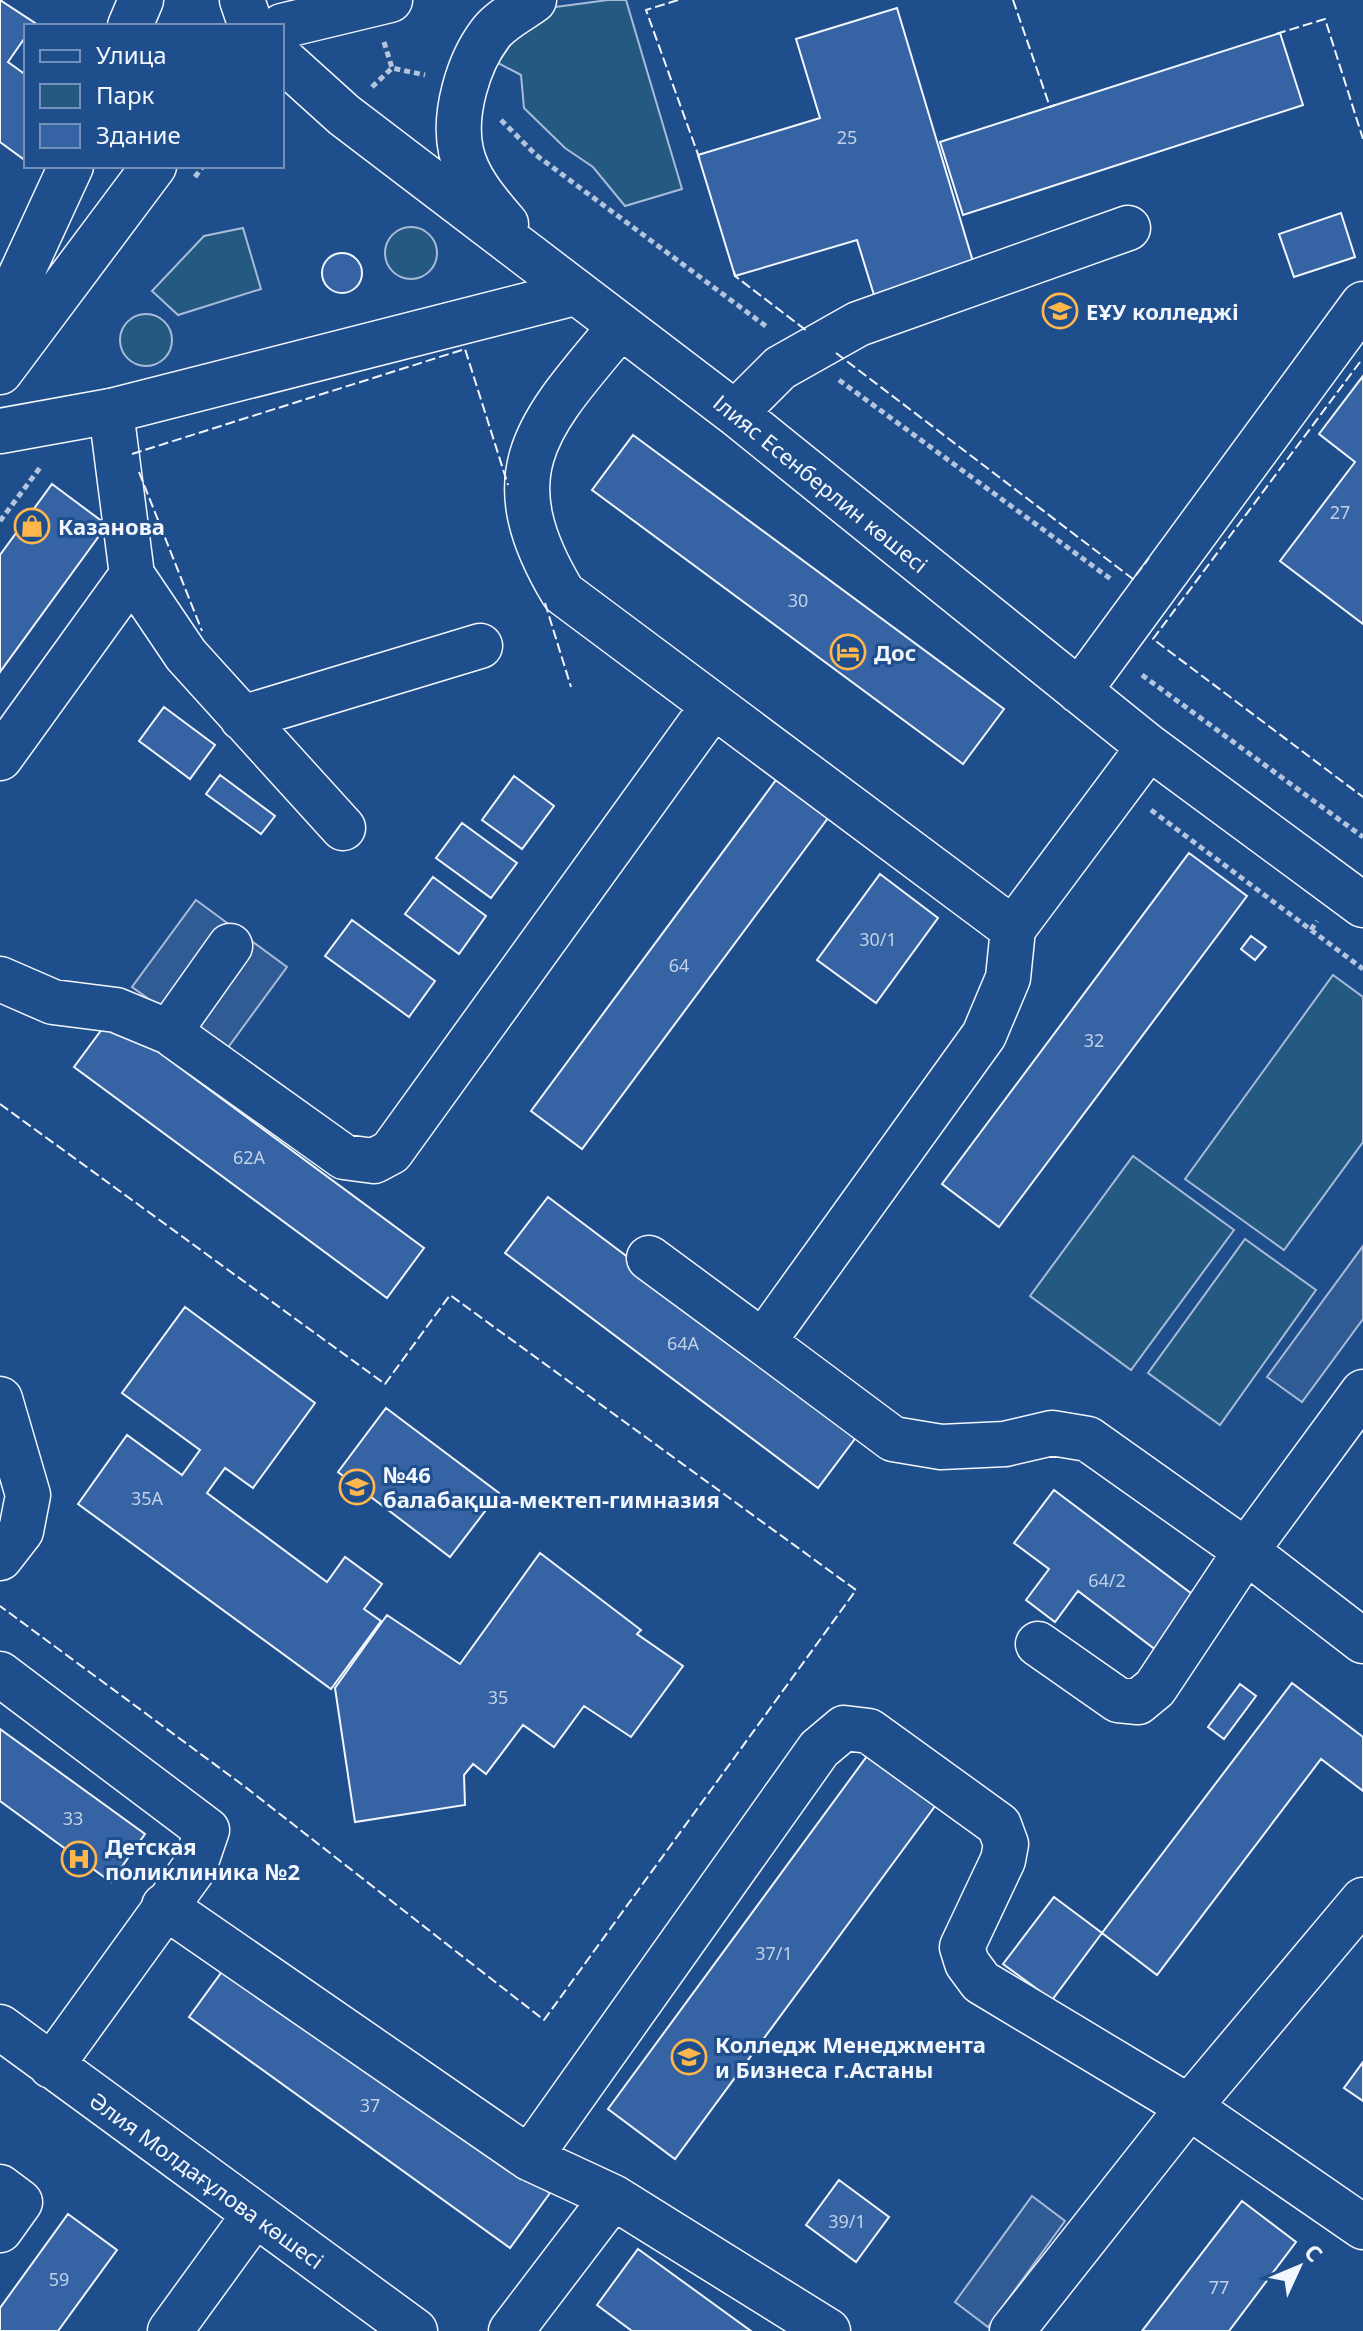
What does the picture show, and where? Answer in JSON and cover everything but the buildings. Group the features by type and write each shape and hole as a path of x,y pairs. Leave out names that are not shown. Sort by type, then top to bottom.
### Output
{"street":[{"path":"131,24 141,0"},
{"path":"242,0 250,24"},
{"path":"284,26 390,0"},
{"path":"534,0 491,32 467,83 461,109 461,150 480,193 549,271 575,293"},
{"name":"Ілияс Есенберлин көшесі","path":"284,61 344,115 735,413 1149,747 1363,905"},
{"path":"0,318 70,168"},
{"path":"0,372 174,172"},
{"path":"735,413 780,368 858,324 1128,228"},
{"path":"0,431 111,411 575,293"},
{"path":"620,327 550,411 528,464 528,516 542,559 563,593 1013,929"},
{"path":"1079,691 1143,603 1356,328"},
{"path":"111,411 132,575 186,655 343,828"},
{"path":"0,758 132,575"},
{"path":"242,718 480,646"},
{"path":"0,979 53,1002 116,1010 169,1032 344,1157 374,1161 391,1152 713,706"},
{"path":"763,1342 984,1035 1008,978 1013,929 1149,747"},
{"path":"169,1032 230,946"},
{"path":"649,1258 893,1439 941,1447 1005,1444 1052,1433 1088,1439 1246,1551 1363,1641"},
{"path":"1038,1644 1118,1700 1138,1702 1155,1688 1246,1551 1363,1392"},
{"path":"0,1399 28,1495 21,1531 0,1558"},
{"path":"0,1674 207,1830 194,1868 51,2066"},
{"path":"529,2158 819,1749 844,1728 869,1731 999,1825 1006,1844 1003,1860 962,1947 967,1963 981,1982 1189,2107 1363,2227"},
{"path":"1012,2331 1189,2107 1363,1900"},
{"path":"164,1906 529,2158 613,2197 828,2331"},
{"name":"Әлия Молдағұлова көшесі","path":"1,2031 415,2331"},
{"path":"0,2187 20,2202 0,2230"},
{"path":"511,2331 613,2197"},
{"path":"170,2331 255,2214"}],"path":[{"path":"344,115 392,68 467,83 490,92 493,108 505,128 536,155 1143,603"},
{"path":"1109,650 1363,837"},
{"path":"1311,930 1363,969"}],"green space":[{"path":"626,0 682,189 625,206 593,167 565,148 524,108 521,75 498,63 533,10"},
{"path":"411,227 429,235 437,253 429,271 411,279 393,271 385,253 393,235"},
{"path":"243,228 261,289 178,315 152,291 204,236"},
{"path":"146,314 164,322 172,340 164,358 146,366 128,358 120,340 128,322"},
{"path":"1333,975 1363,997 1363,1142 1284,1250 1185,1179"},
{"path":"1133,1156 1234,1230 1131,1370 1030,1296"},
{"path":"1245,1239 1316,1290 1220,1425 1148,1373"}],"shaded area":[{"path":"196,900 287,967 224,1053 132,987"},
{"path":"1363,1246 1363,1319 1302,1402 1267,1377"},
{"path":"1032,2196 1065,2221 988,2327 955,2302"}],"fence":[{"path":"678,0 646,10 700,160"},
{"path":"1013,0 1050,107 1055,105"},
{"path":"1276,34 1325,19 1363,139"},
{"path":"734,271 735,276 807,331"},
{"path":"132,454 465,349 508,485"},
{"path":"836,353 1133,579 1149,558"},
{"path":"1360,362 1153,639 1363,797"},
{"path":"139,472 202,631"},
{"path":"545,603 571,687"},
{"path":"0,1104 385,1384 450,1295 856,1590 544,2020 244,1786 0,1606"}],"place":[{"name":"ЕҰУ колледжі","path":"1060,311"},
{"name":"Казанова","path":"32,526"},
{"name":"Дос","path":"848,652"},
{"name":"№46 балабақша-мектеп-гимназия","path":"357,1487"},
{"name":"Детская поликлиника №2","path":"79,1859"},
{"name":"Колледж Менеджмента и Бизнеса г.Астаны","path":"689,2057"}]}
